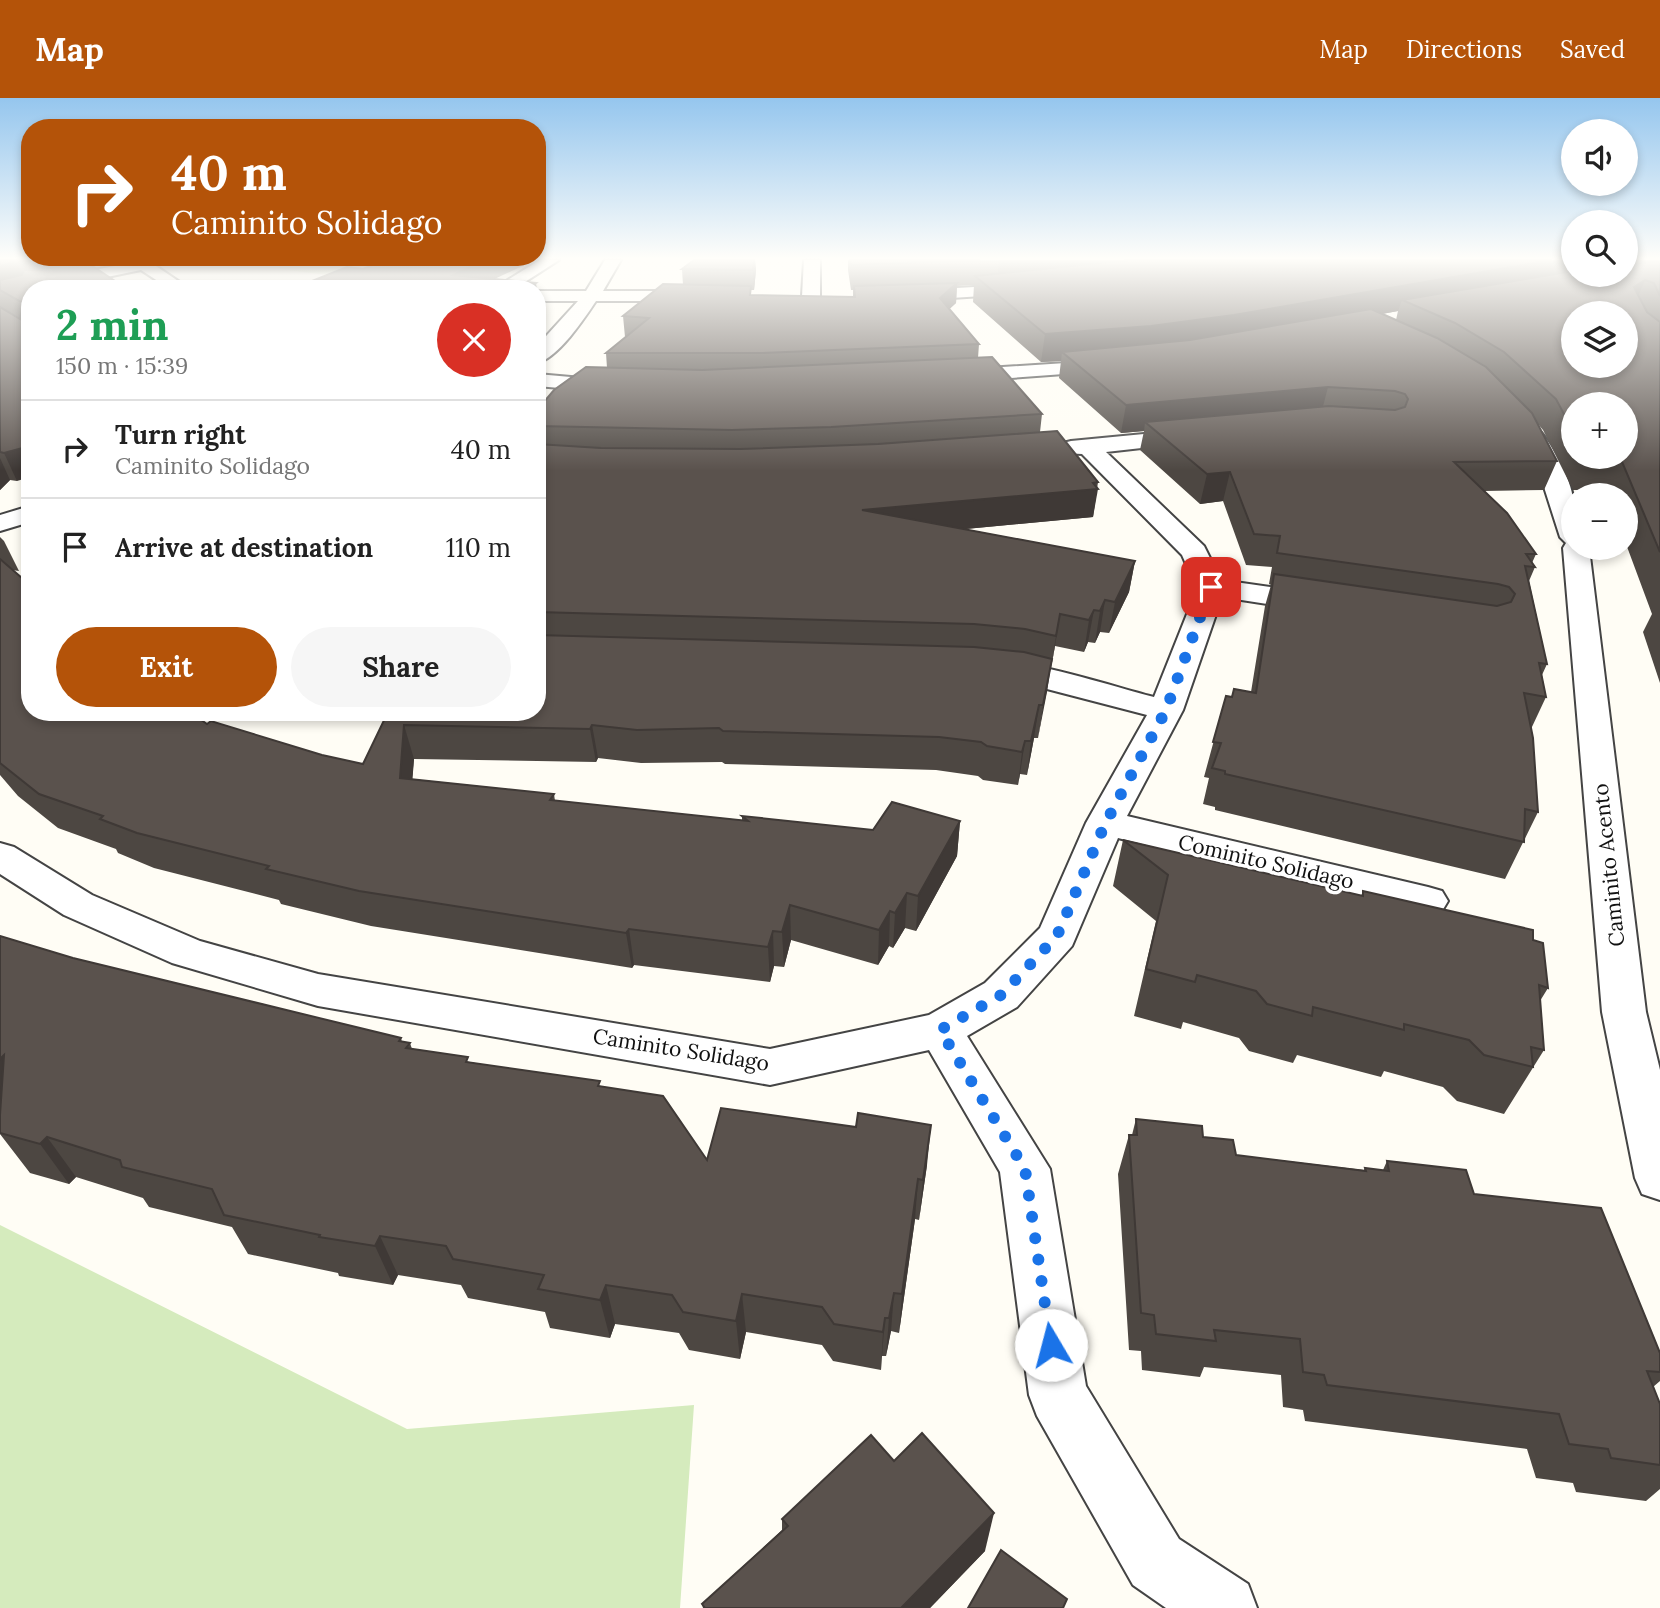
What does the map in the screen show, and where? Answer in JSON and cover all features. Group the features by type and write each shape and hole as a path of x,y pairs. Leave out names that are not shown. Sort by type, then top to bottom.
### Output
{"street":[{"path":"546,349 567,330"},
{"path":"930,377 1054,371 1128,364"},
{"path":"546,381 639,388"},
{"path":"1514,416 1533,436 1561,497"},
{"path":"1048,450 1225,433"},
{"path":"1087,446 1194,552 1211,587 1347,607"},
{"path":"0,523 21,517"},
{"name":"Caminito Acento","path":"1577,560 1623,1012 1660,1178"},
{"name":"Caminito Solidago","path":"0,856 78,905 175,947 318,990 770,1067 940,1030 1001,995 1057,936 1105,824 1166,710 1211,587"},
{"path":"971,667 1021,673 1166,710"},
{"name":"Cominito Solidago","path":"1105,824 1428,901"},
{"path":"940,1030 1025,1169 1058,1395 1157,1562 1224,1608"}],"green space":[{"path":"0,1225 407,1429 694,1405 680,1608 0,1608"}],"building":[{"path":"0,330 21,330 21,448 0,452"},
{"path":"634,330 968,330 979,344 760,353 606,353"},
{"path":"1041,330 1092,330 1045,334"},
{"path":"1246,330 1420,330 1486,367 1532,413 1557,461 1454,462 1507,513 1536,554 1526,554 1535,567 1525,566 1547,664 1539,663 1546,697 1524,693 1533,738 1538,812 1525,809 1524,842 1225,774 1225,771 1212,768 1221,743 1213,742 1226,696 1232,697 1234,689 1256,693 1274,574 1497,606 1511,602 1515,594 1509,587 1498,584 1277,553 1280,536 1254,534 1230,472 1207,474 1145,422 1329,406 1395,410 1405,407 1408,399 1405,394 1328,387 1126,405 1062,352 1190,340"},
{"path":"1468,330 1561,330 1561,378 1638,378 1638,330 1660,330 1660,552 1638,500 1638,483 1631,483 1625,469 1638,469 1638,392 1561,392 1561,408 1556,399 1504,352"},
{"path":"992,357 1042,414 831,427 732,430 546,426 546,399 554,390 586,367 702,370"},
{"path":"1057,431 1098,482 1093,483 1098,489 862,510 1135,561 1115,602 1105,600 1100,611 1094,610 1089,620 1060,614 1056,636 1025,629 974,624 546,612 546,445 601,448 740,449 878,444"},
{"path":"0,559 21,577 21,721 203,721 207,724 211,721 322,755 363,764 384,721 546,721 546,635 974,647 1024,652 1052,659 1043,705 1039,705 1031,741 1025,741 1022,752 987,746 981,742 939,737 723,731 719,728 637,730 592,725 590,729 404,725 400,778 554,794 550,800 748,821 742,816 873,830 892,802 960,821 918,896 907,893 895,913 890,911 879,930 790,905 782,932 773,931 768,947 629,929 626,933 359,891 266,869 269,866 137,833 100,819 103,816 39,794 0,763"},
{"path":"1123,840 1363,896 1363,891 1533,930 1533,940 1543,943 1548,988 1539,985 1544,1050 1531,1047 1533,1067 1484,1055 1469,1040 1404,1024 1404,1030 1313,1007 1312,1016 1267,1004 1256,991 1197,975 1195,982 1146,969 1168,875"},
{"path":"0,936 73,958 401,1038 399,1041 410,1043 406,1048 468,1057 466,1062 600,1081 598,1086 663,1096 707,1160 721,1108 856,1127 858,1113 931,1125 923,1180 918,1179 902,1294 894,1293 883,1332 834,1324 822,1307 742,1294 736,1321 683,1312 672,1295 606,1285 600,1300 538,1289 544,1275 453,1259 446,1246 380,1236 375,1246 319,1237 320,1235 224,1215 212,1189 122,1167 120,1160 47,1137 40,1144 0,1133 4,1055 0,1059"},
{"path":"1136,1119 1202,1126 1203,1137 1233,1140 1236,1155 1366,1171 1365,1168 1389,1171 1387,1161 1466,1170 1474,1194 1601,1208 1660,1353 1660,1372 1647,1371 1660,1404 1660,1465 1611,1458 1608,1449 1569,1444 1559,1414 1327,1385 1324,1375 1303,1372 1300,1339 1214,1330 1216,1341 1156,1334 1154,1315 1141,1313 1129,1135 1137,1135"},
{"path":"922,1433 994,1513 901,1608 705,1608 702,1604 788,1526 782,1519 871,1435 894,1461"},
{"path":"1001,1550 1067,1599 1063,1608 968,1608"}],"route":[{"path":"1051,1345 1025,1169 940,1030 1001,995 1057,936 1105,824 1166,710 1211,587"}]}
